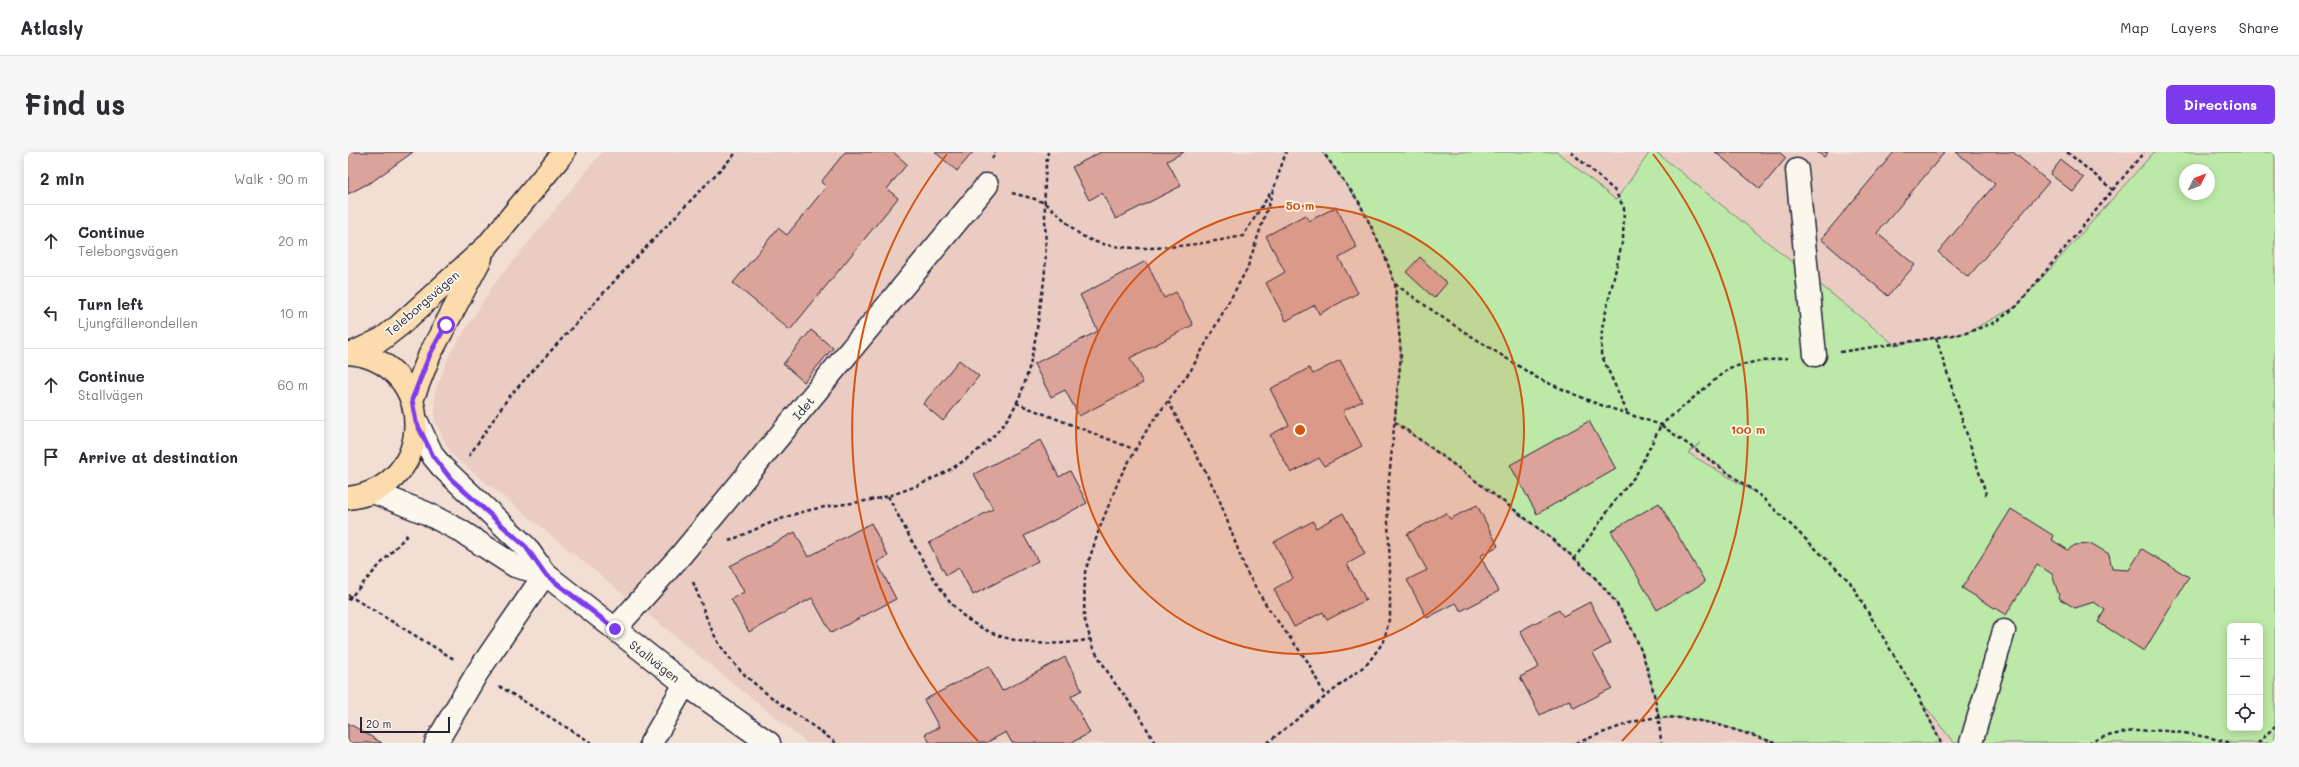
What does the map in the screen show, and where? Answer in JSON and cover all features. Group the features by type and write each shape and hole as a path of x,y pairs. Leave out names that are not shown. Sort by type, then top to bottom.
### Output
{"main road":[{"name":"Teleborgsvägen","path":"351,353 382,338 400,325 487,246 564,152"},
{"name":"Teleborgsvägen","path":"412,400 430,354 487,246"},
{"path":"348,498 373,492 394,478 405,465 414,445 416,422 412,400 401,381 385,365 375,359 351,353"}],"street":[{"path":"1797,170 1815,355"},
{"name":"Idet","path":"615,629 682,555 987,185"},
{"name":"Stallvägen","path":"416,422 433,456 451,479 526,547 545,574 686,684 769,743"},
{"name":"Stallvägen","path":"373,492 426,513 459,530 515,566 545,574"},
{"path":"436,743 477,672 545,574"},
{"path":"1971,743 2004,631"},
{"path":"651,743 686,684"}],"path":[{"path":"451,479 465,463 508,398 630,264 737,152"},
{"path":"725,542 802,512 888,496 932,479 960,464 991,440 1011,413 1024,385 1043,286 1047,241 1044,203 1048,152"},
{"path":"1155,743 1138,713 1114,682 1093,648 1084,616 1085,572 1100,527 1117,484 1148,428 1191,370 1247,268 1286,152"},
{"path":"1267,743 1368,662 1384,641 1390,616 1390,567 1387,500 1401,355 1395,284 1383,251 1359,202 1323,152"},
{"path":"1571,152 1615,191 1624,208 1623,239 1602,328 1601,354 1627,412"},
{"path":"2068,152 2113,190"},
{"path":"987,185 1044,203 1082,235 1114,247 1160,247 1209,242 1243,236 1273,189"},
{"path":"1936,338 1987,497"},
{"path":"1168,401 1218,496 1246,571 1268,608 1308,662 1325,696"},
{"path":"1016,403 1136,450"},
{"path":"1395,422 1485,488 1574,559 1609,593 1630,624 1644,663 1660,719 1661,743"},
{"path":"1574,559 1636,475 1661,425 1762,497 1850,582 1920,699 1941,743"},
{"path":"888,496 945,593 965,617 984,630 1010,639 1038,644 1067,644 1091,639"},
{"path":"349,597 426,513"},
{"path":"682,555 707,620 725,652 746,675 775,700 836,743"},
{"path":"1576,743 1635,722 1678,717 1718,724 1776,743"},
{"path":"2258,743 2275,726"},
{"path":"2088,743 2101,737 2139,729 2198,735 2232,743"}],"shaded area":[{"path":"602,152 2275,152 2275,743 807,743 451,454 435,421 435,392 449,356 492,287"}],"green space":[{"path":"1322,152 1557,152 1616,200 1650,152 1656,152 1895,345 1966,333 2017,306 2154,152 2275,152 2275,743 1954,743 1921,701 1941,743 1776,743 1718,724 1678,717 1660,719 1648,671 1635,635 1606,590 1576,560 1544,533 1395,422 1401,355 1395,284 1383,251 1359,202","holes":["1694,448 1756,493 1688,453"]}],"building":[{"path":"348,152 413,152 373,181 348,194"},
{"path":"845,152 893,152 907,164 887,189 898,198 790,330 733,283 778,228 787,235 826,187 821,182"},
{"path":"935,152 973,152 957,171"},
{"path":"1101,152 1184,152 1167,161 1181,186 1116,219 1102,193 1089,200 1072,167"},
{"path":"1715,152 1779,152 1786,158 1760,189"},
{"path":"1817,152 1828,152 1824,157"},
{"path":"1894,152 1945,152 1877,233 1915,265 1888,296 1821,239"},
{"path":"1956,152 2013,152 2049,182 1968,277 1938,252 1995,184"},
{"path":"2061,160 2084,178 2073,192 2050,174"},
{"path":"1336,207 1357,248 1339,258 1358,293 1319,314 1315,305 1286,321 1266,283 1285,272 1266,236 1305,215 1309,221"},
{"path":"1420,257 1447,283 1434,298 1406,272"},
{"path":"1146,261 1164,298 1176,292 1193,325 1130,358 1143,383 1079,416 1065,390 1051,397 1034,364 1098,331 1080,295"},
{"path":"811,330 833,348 804,382 783,364"},
{"path":"959,360 979,376 943,421 923,404"},
{"path":"1340,360 1362,401 1343,411 1362,446 1324,466 1319,458 1291,473 1270,435 1289,425 1270,389 1309,368 1313,374"},
{"path":"1589,421 1616,469 1537,514 1510,465"},
{"path":"1040,440 1059,477 1070,471 1087,503 1024,536 1038,561 973,595 959,568 946,575 929,543 993,509 974,474"},
{"path":"1659,503 1705,582 1657,610 1611,531"},
{"path":"1477,505 1498,546 1480,556 1499,591 1461,611 1456,603 1427,618 1407,580 1427,570 1407,534 1446,513 1450,519"},
{"path":"2011,509 2054,536 2052,540 2068,550 2075,545 2092,544 2109,554 2112,569 2129,570 2142,549 2189,577 2144,651 2098,622 2105,610 2094,602 2075,608 2060,599 2052,574 2037,564 2006,615 1962,588"},
{"path":"1343,513 1365,554 1347,564 1366,600 1327,620 1323,612 1294,627 1274,589 1293,578 1274,542 1313,521 1316,528"},
{"path":"871,523 888,556 877,562 896,599 831,633 812,598 749,632 731,599 744,592 730,566 795,532 808,557"},
{"path":"1590,602 1611,643 1593,653 1612,688 1574,708 1569,700 1540,715 1520,677 1539,667 1520,631 1559,610 1563,616"},
{"path":"1065,657 1082,690 1071,696 1090,733 1071,743 1012,743 1006,732 986,743 930,743 925,734 939,727 924,700 989,666 1002,691"},
{"path":"348,723 382,743 348,743"}],"route":[{"path":"446,325 430,354 412,400 416,422 433,456 451,479 526,547 545,574 615,629"}]}
